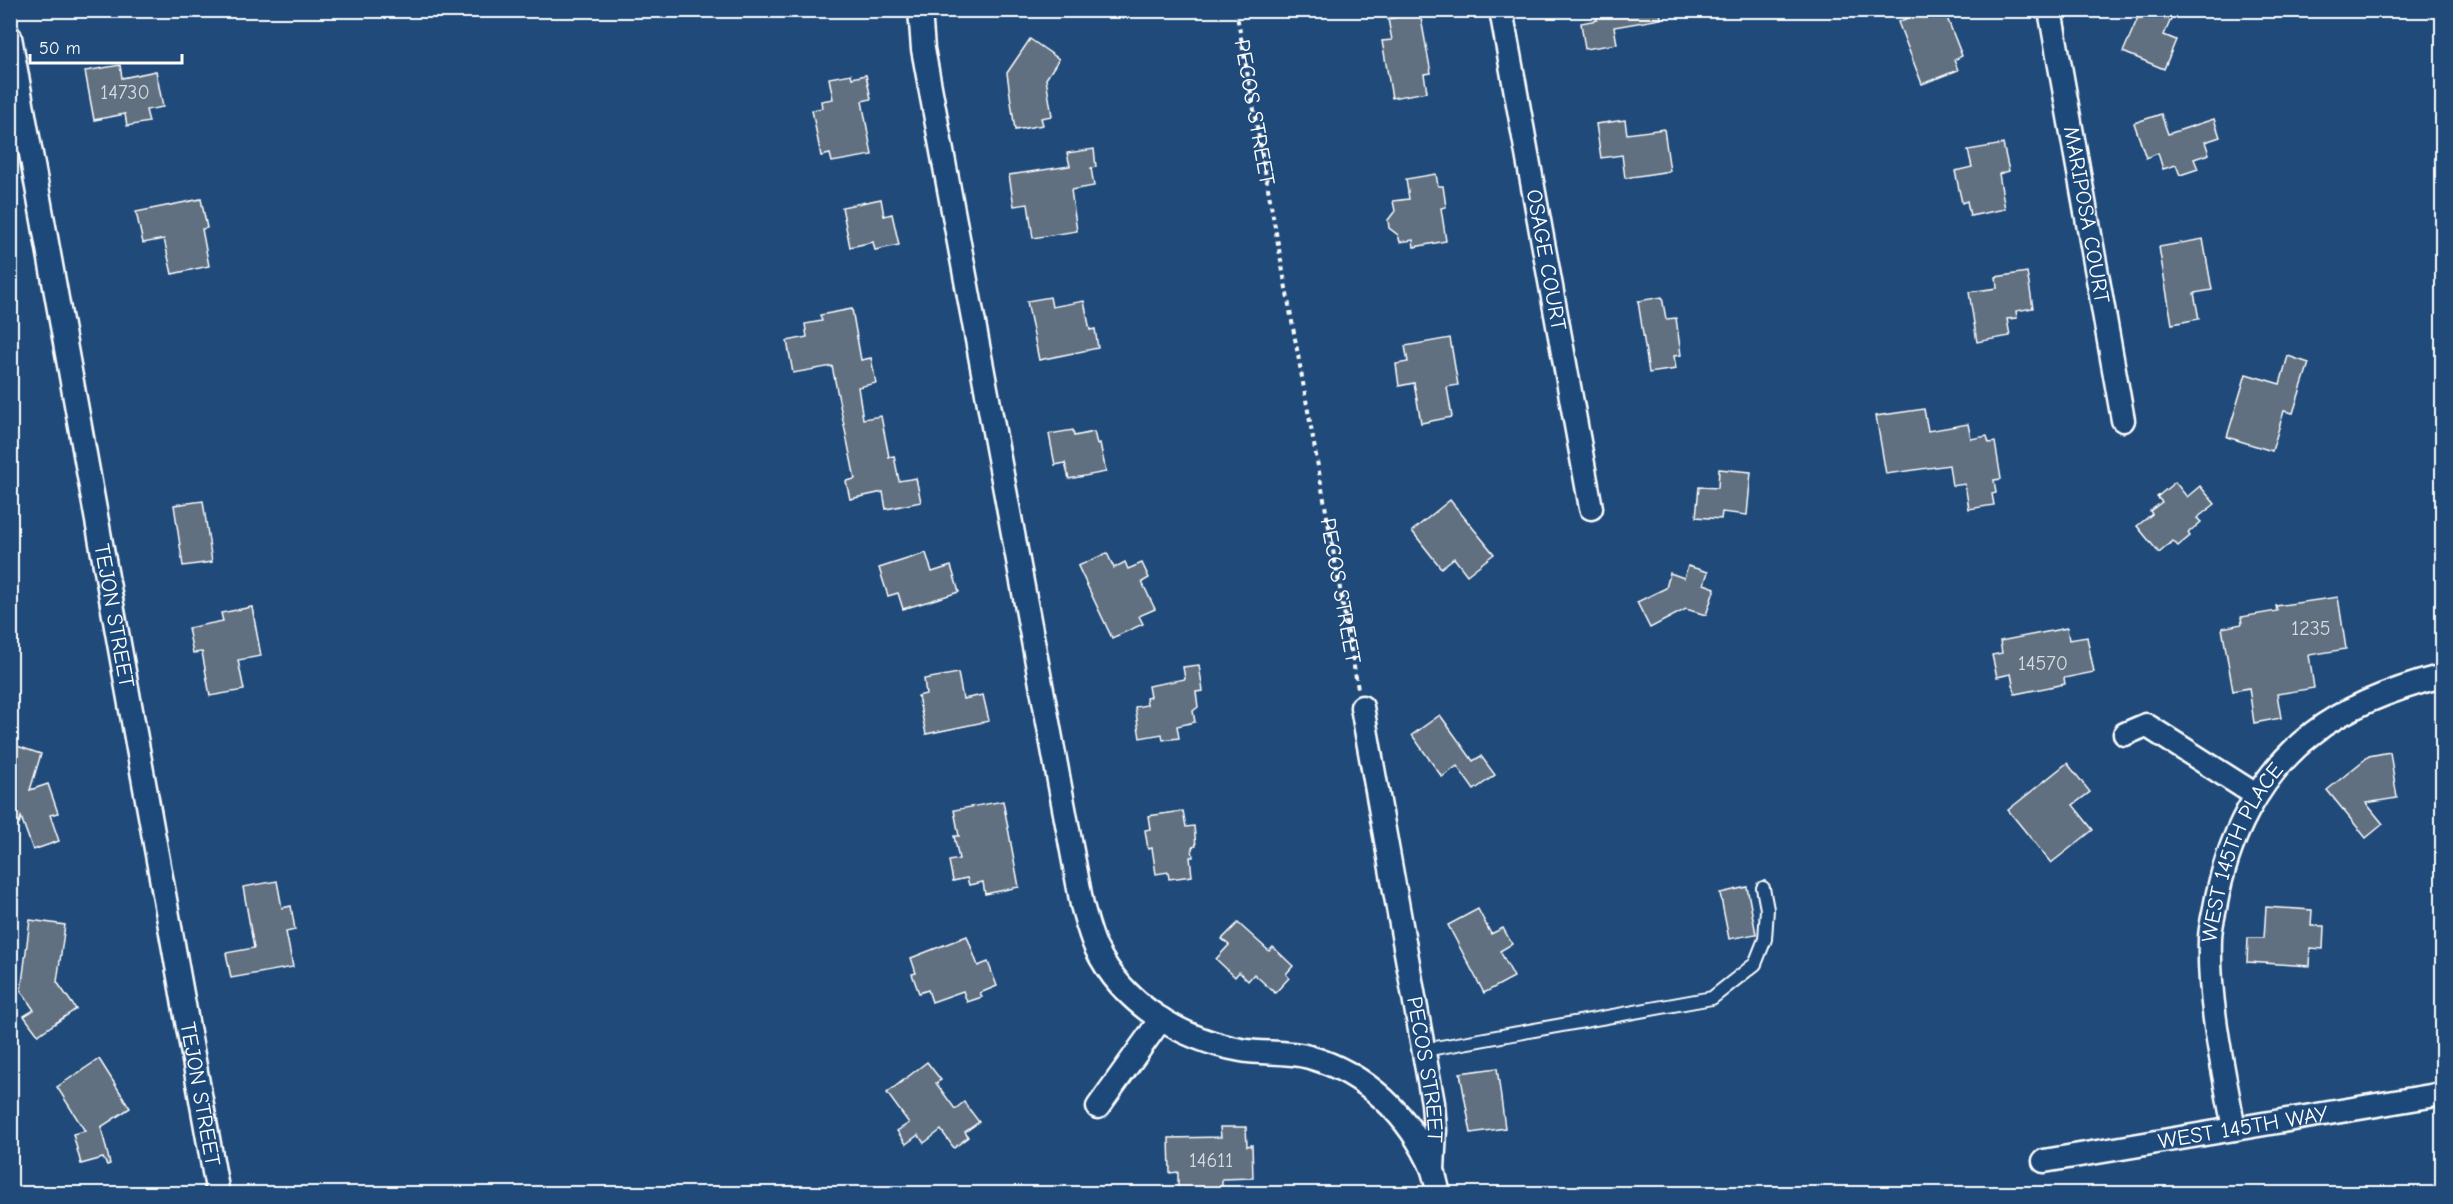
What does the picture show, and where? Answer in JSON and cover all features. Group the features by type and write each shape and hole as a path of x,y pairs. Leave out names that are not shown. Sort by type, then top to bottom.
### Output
{"street":[{"name":"PECOS STREET","path":"920,10 923,49 1082,905 1096,949 1114,977 1144,1007 1161,1019 1206,1042 1243,1050 1297,1054 1341,1070 1366,1084 1394,1108 1417,1138 1433,1170 1439,1194"},
{"name":"OSAGE COURT","path":"1501,10 1591,508"},
{"name":"MARIPOSA COURT","path":"2050,10 2123,420"},
{"name":"TEJON STREET","path":"10,37 218,1194"},
{"name":"WEST 145TH PLACE","path":"2234,1129 2216,1021 2210,938 2217,895 2238,826 2256,795 2282,763 2314,732 2384,696 2442,676"},
{"name":"PECOS STREET","path":"1362,707 1433,1103 1435,1130 1433,1170"},
{"path":"2125,734 2146,725 2256,795"},
{"path":"1098,1107 1161,1019"},
{"name":"WEST 145TH WAY","path":"2044,1161 2442,1094"}],"lane":[{"path":"1424,1050 1712,998 1755,964 1765,939 1767,909 1763,888"}],"path":[{"name":"PECOS STREET","path":"1236,10 1362,707"}],"building":[{"path":"1595,10 1660,10 1661,19 1614,27 1617,44 1585,49 1581,23 1597,20"},
{"path":"1915,10 1944,10 1962,56 1954,60 1958,70 1922,84 1898,22 1917,14"},
{"path":"2135,10 2175,10 2164,35 2176,40 2164,69 2123,52 2137,20"},
{"path":"1420,13 1431,73 1424,74 1427,92 1392,98 1382,41 1392,40 1388,19"},
{"path":"1030,39 1059,59 1046,79 1052,116 1041,118 1043,125 1015,130 1007,73"},
{"path":"120,65 122,78 156,71 163,107 146,110 149,122 127,126 125,114 94,120 85,71"},
{"path":"851,74 852,78 866,75 871,99 862,101 872,155 832,162 830,154 821,156 812,110 822,108 821,101 833,99 829,78"},
{"path":"2161,114 2168,134 2214,119 2220,137 2205,142 2209,154 2194,159 2198,169 2180,175 2176,165 2163,169 2158,153 2146,158 2134,123"},
{"path":"1625,120 1627,134 1664,129 1670,171 1625,178 1622,155 1601,158 1596,124"},
{"path":"2003,144 2009,171 1999,174 2005,209 1970,216 1967,201 1962,203 1955,171 1972,167 1968,150"},
{"path":"1094,149 1096,167 1091,168 1094,186 1071,190 1077,231 1033,238 1028,204 1014,206 1009,175 1070,166 1067,153"},
{"path":"1436,174 1438,186 1443,186 1446,207 1441,208 1446,241 1414,247 1413,240 1400,242 1398,235 1389,228 1388,220 1395,211 1393,201 1409,199 1406,179"},
{"path":"201,199 207,228 202,229 209,266 172,274 164,239 143,243 136,212"},
{"path":"881,199 884,216 892,214 899,245 875,250 873,242 850,247 842,207"},
{"path":"2203,239 2212,290 2194,293 2199,319 2172,324 2159,247"},
{"path":"2027,272 2033,308 2016,311 2017,318 2007,319 2010,336 1977,342 1969,292 1997,288 1996,277"},
{"path":"1050,297 1052,307 1084,301 1090,330 1095,329 1098,348 1039,360 1027,301"},
{"path":"1662,297 1666,319 1676,318 1681,355 1674,356 1676,369 1649,373 1638,301"},
{"path":"852,309 861,360 871,358 876,383 858,387 863,419 881,416 889,457 894,456 899,481 916,478 921,502 886,509 883,492 850,499 846,481 855,479 832,366 793,373 787,341 807,337 805,324 822,321 820,315"},
{"path":"1450,338 1458,385 1447,387 1452,417 1421,423 1414,383 1399,386 1396,364 1408,362 1405,346"},
{"path":"2288,356 2309,363 2293,413 2284,411 2272,451 2227,437 2246,374 2280,384"},
{"path":"1924,409 1928,431 1968,424 1971,439 1987,436 1989,443 1995,442 2001,479 1994,480 1996,493 1992,494 1994,505 1969,509 1965,484 1952,486 1949,465 1886,474 1876,416"},
{"path":"1073,430 1074,436 1094,432 1097,444 1100,443 1106,472 1069,479 1065,463 1055,465 1049,434"},
{"path":"1719,469 1751,472 1747,515 1722,512 1721,519 1696,517 1699,487 1718,488"},
{"path":"2175,482 2187,497 2200,486 2215,504 2197,518 2201,522 2188,533 2190,536 2178,546 2173,541 2159,553 2137,526 2152,514 2150,511 2162,502 2157,497"},
{"path":"1450,500 1494,554 1467,575 1454,558 1441,568 1412,531"},
{"path":"203,501 212,562 183,566 174,505"},
{"path":"926,553 932,572 951,566 959,592 903,609 898,593 888,596 879,568"},
{"path":"1107,553 1114,568 1125,562 1128,569 1142,563 1149,578 1142,582 1155,609 1139,616 1143,624 1112,638 1078,566"},
{"path":"1688,566 1708,572 1704,584 1715,588 1706,615 1686,609 1650,628 1637,602 1666,588 1670,573 1684,578"},
{"path":"2338,597 2346,649 2309,655 2314,688 2277,694 2281,718 2254,723 2249,688 2233,691 2222,628 2242,624 2241,617 2277,611 2276,606"},
{"path":"252,607 261,656 238,660 244,690 210,696 202,652 193,653 188,628 223,621 221,613"},
{"path":"2067,628 2069,640 2087,637 2094,672 2064,678 2065,684 2015,694 2011,674 1997,677 1992,655 2002,653 2000,641"},
{"path":"1199,665 1203,691 1196,692 1198,707 1193,711 1195,722 1177,726 1179,738 1163,740 1162,734 1140,738 1135,707 1147,705 1146,698 1150,697 1148,686 1185,679 1183,667"},
{"path":"958,673 963,699 983,695 989,721 926,734 918,696 926,694 924,679"},
{"path":"1440,715 1473,761 1481,756 1495,775 1474,790 1457,766 1442,777 1412,735"},
{"path":"17,746 41,754 30,790 48,784 58,813 50,815 59,841 33,850 21,817 19,824 10,799 10,766"},
{"path":"2390,752 2397,798 2366,803 2383,824 2366,838 2327,790 2369,756"},
{"path":"2067,763 2090,792 2073,805 2093,830 2051,863 2008,810"},
{"path":"1003,801 1019,887 985,894 983,882 969,885 967,878 953,881 949,861 959,859 954,836 959,836 954,810"},
{"path":"1183,811 1186,827 1194,826 1196,846 1192,847 1193,857 1190,857 1192,876 1169,879 1168,872 1156,874 1152,848 1148,849 1145,830 1150,829 1148,816"},
{"path":"277,881 282,908 291,906 295,930 286,932 293,967 231,978 226,953 254,948 243,887"},
{"path":"1747,887 1756,934 1729,939 1720,893"},
{"path":"2266,907 2312,910 2311,926 2324,926 2323,949 2310,948 2309,966 2247,962 2248,938 2264,938"},
{"path":"1478,909 1491,934 1503,928 1512,944 1500,951 1514,977 1484,993 1448,925"},
{"path":"30,920 65,925 57,982 76,1009 38,1035 24,1016 34,1010 21,991"},
{"path":"1238,923 1269,951 1273,947 1293,966 1286,974 1289,978 1275,993 1254,974 1248,981 1239,972 1235,977 1216,959 1229,945 1222,939"},
{"path":"967,936 978,966 988,962 997,986 980,993 982,997 967,1002 963,991 932,1002 928,990 919,993 912,974 916,973 911,958"},
{"path":"99,1059 130,1108 101,1127 110,1164 107,1165 103,1158 81,1164 73,1134 85,1131 57,1087"},
{"path":"927,1062 941,1080 936,1083 955,1109 964,1102 979,1122 965,1132 968,1137 954,1148 941,1130 924,1143 918,1135 906,1144 897,1131 909,1123 887,1093"},
{"path":"1497,1068 1505,1128 1471,1133 1460,1073"},
{"path":"1220,1127 1246,1127 1247,1146 1252,1145 1253,1178 1222,1179 1222,1187 1210,1188 1210,1191 1190,1192 1190,1188 1178,1188 1178,1172 1170,1173 1169,1138 1221,1137"}]}
